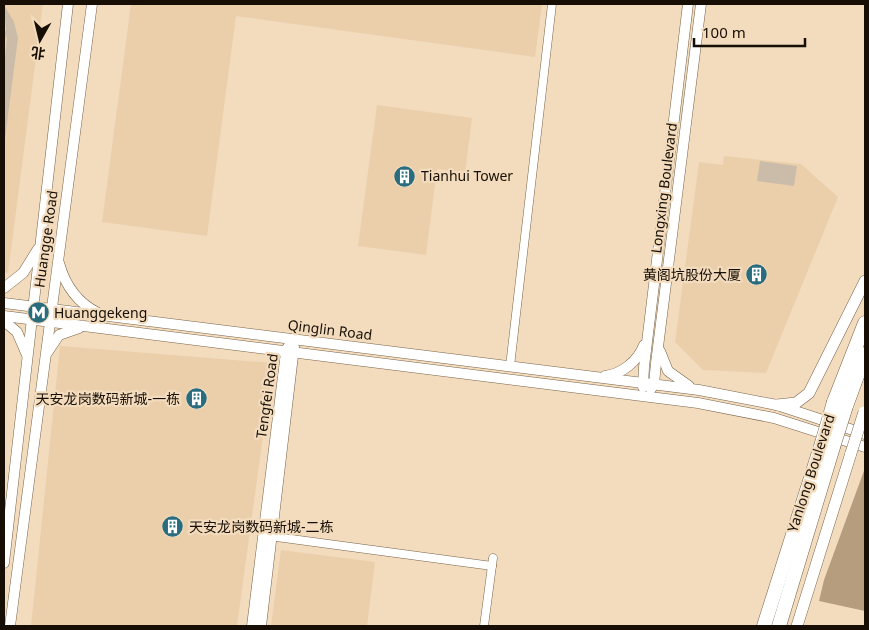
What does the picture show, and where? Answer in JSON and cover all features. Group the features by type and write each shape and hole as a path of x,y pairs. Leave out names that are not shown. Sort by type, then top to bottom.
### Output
{"highway":[{"name":"Yanlong Boulevard","path":"779,626 827,445 865,323"},
{"name":"Yanlong Boulevard","path":"840,404 865,354"},
{"name":"Yanlong Boulevard","path":"764,626 786,551 827,445"},
{"path":"756,626 786,551"}],"main road":[{"name":"Huangge Road","path":"4,563 7,505 33,320 68,4"},
{"name":"Huangge Road","path":"10,626 92,4"},
{"name":"Longxing Boulevard","path":"646,396 642,383 688,4"},
{"name":"Longxing Boulevard","path":"646,396 654,384 700,4"},
{"path":"4,288 26,268 42,241"},
{"path":"58,254 62,274 74,293 89,308 106,316"},
{"path":"777,406 796,403 809,393 865,281"},
{"name":"Qinglin Road","path":"4,303 699,390"},
{"name":"Qinglin Road","path":"4,316 646,396 736,409 810,429 865,447"},
{"path":"4,321 23,340 28,361"},
{"path":"649,324 661,325"},
{"path":"44,363 52,343 59,335 68,330 91,327"},
{"path":"597,377 610,375 631,364 643,348 647,337"},
{"path":"660,338 663,362 668,371 686,386 777,406 865,434"},
{"name":"Tengfei Road","path":"261,626 268,536 292,339"},
{"path":"796,626 865,410"},
{"name":"Tengfei Road","path":"252,626 268,536"}],"street":[{"path":"510,366 552,4"},
{"path":"268,536 492,562 484,626"}],"shaded area":[{"path":"4,4 43,4 8,273 4,272"},
{"path":"131,4 542,4 535,57 236,16 207,236 102,222"},
{"path":"4,5 14,22 18,38 4,146 4,65 7,38 6,35 4,48 4,32 6,31"},
{"name":"Tianhui Tower","path":"377,105 472,118 465,173 437,169 426,255 358,246"},
{"path":"724,156 801,164 838,197 766,373 703,370 675,342 699,162 723,165"},
{"path":"760,161 797,166 794,186 757,181"},
{"path":"60,346 273,363 237,626 31,626"},
{"path":"865,468 865,611 819,601 824,580"},
{"path":"281,550 375,562 367,626 271,626"}],"place":[{"name":"Tianhui Tower","path":"405,176"},
{"name":"黄阁坑股份大厦","path":"757,275"},
{"name":"Huanggekeng","path":"38,313"},
{"name":"天安龙岗数码新城-一栋","path":"196,399"},
{"name":"天安龙岗数码新城-二栋","path":"173,527"}]}
